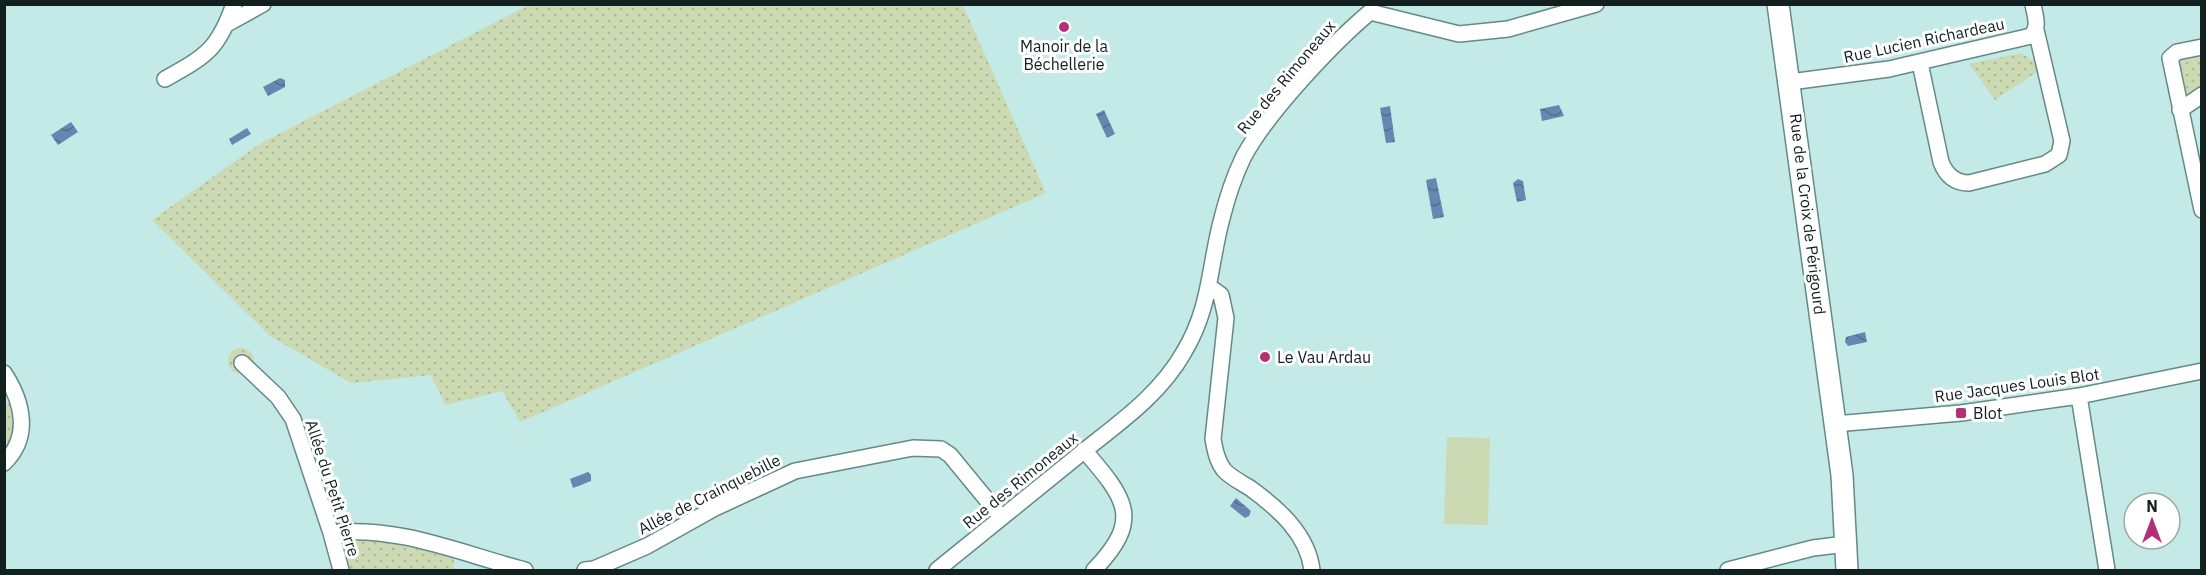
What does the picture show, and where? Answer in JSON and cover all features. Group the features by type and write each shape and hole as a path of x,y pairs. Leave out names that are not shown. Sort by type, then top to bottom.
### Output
{"street":[{"path":"165,79 212,50 219,42 234,4"},
{"path":"227,24 263,4"},
{"name":"Rue des Rimoneaux","path":"937,570 1124,420 1165,381 1185,351 1210,287 1221,221 1243,159 1259,133 1368,8 1459,34 1508,29 1596,4"},
{"name":"Rue de la Croix de Périgourd","path":"1778,4 1835,424 1847,570"},
{"path":"1920,63 1941,162 1949,175 1957,181 1969,183 2045,164 2059,155 2062,141 2036,30 2033,4"},
{"name":"Rue Lucien Richardeau","path":"1790,82 1864,74 1920,63 2031,36 2036,30"},
{"path":"2202,47 2177,51 2170,58 2202,210"},
{"path":"2180,110 2202,95"},
{"path":"1210,287 1221,295 1226,318 1213,439 1216,453 1225,471 1253,491 1293,526 1304,541 1312,570"},
{"name":"Allée du Petit Pierre","path":"242,363 278,397 293,419 332,533 341,570"},
{"name":"Rue Jacques Louis Blot","path":"1835,424 1961,413 2079,396 2202,371"},
{"path":"4,373 22,409 19,443 4,463"},
{"path":"2079,396 2107,570"},
{"name":"Allée de Crainquebille","path":"585,570 594,569 647,546 715,508 795,471 913,448 941,449 950,455 1001,518"},
{"path":"1084,450 1121,498 1125,519 1123,531 1113,550 1094,570"},
{"path":"332,533 382,532 472,553 502,568 525,570"},
{"path":"1728,570 1813,548 1846,543"}],"green space":[{"path":"529,5 963,5 1046,193 520,422 502,391 445,405 431,375 351,383 270,336 152,220 261,143"},
{"path":"2021,53 2036,62 2037,72 1995,100 1969,64"},
{"path":"2201,54 2201,88 2184,99 2177,69 2179,57"},
{"path":"241,348 250,352 254,361 250,370 241,374 232,370 228,361 232,352"},
{"path":"12,402 15,414 14,426 5,447 5,404"},
{"path":"1447,437 1490,438 1488,525 1444,524"},
{"path":"362,537 455,557 453,568 468,570 349,570 347,553"}],"water":[{"path":"280,78 285,80 285,87 268,96 263,87"},
{"path":"1559,105 1564,116 1542,121 1540,109"},
{"path":"1390,106 1395,142 1386,143 1380,108"},
{"path":"1104,110 1115,134 1107,138 1096,114"},
{"path":"71,122 78,132 58,145 51,135"},
{"path":"247,128 251,134 232,145 229,139"},
{"path":"1436,178 1444,217 1433,219 1426,180"},
{"path":"1518,179 1523,181 1526,200 1517,202 1513,183"},
{"path":"1865,332 1867,342 1848,346 1845,342 1846,337"},
{"path":"588,472 591,475 591,481 573,488 570,479"},
{"path":"1236,498 1251,511 1249,516 1245,518 1230,506"}],"place":[{"name":"Manoir de la Béchellerie","path":"1064,27"},
{"name":"Le Vau Ardau","path":"1265,357"},
{"name":"Blot","path":"1961,413"}]}
